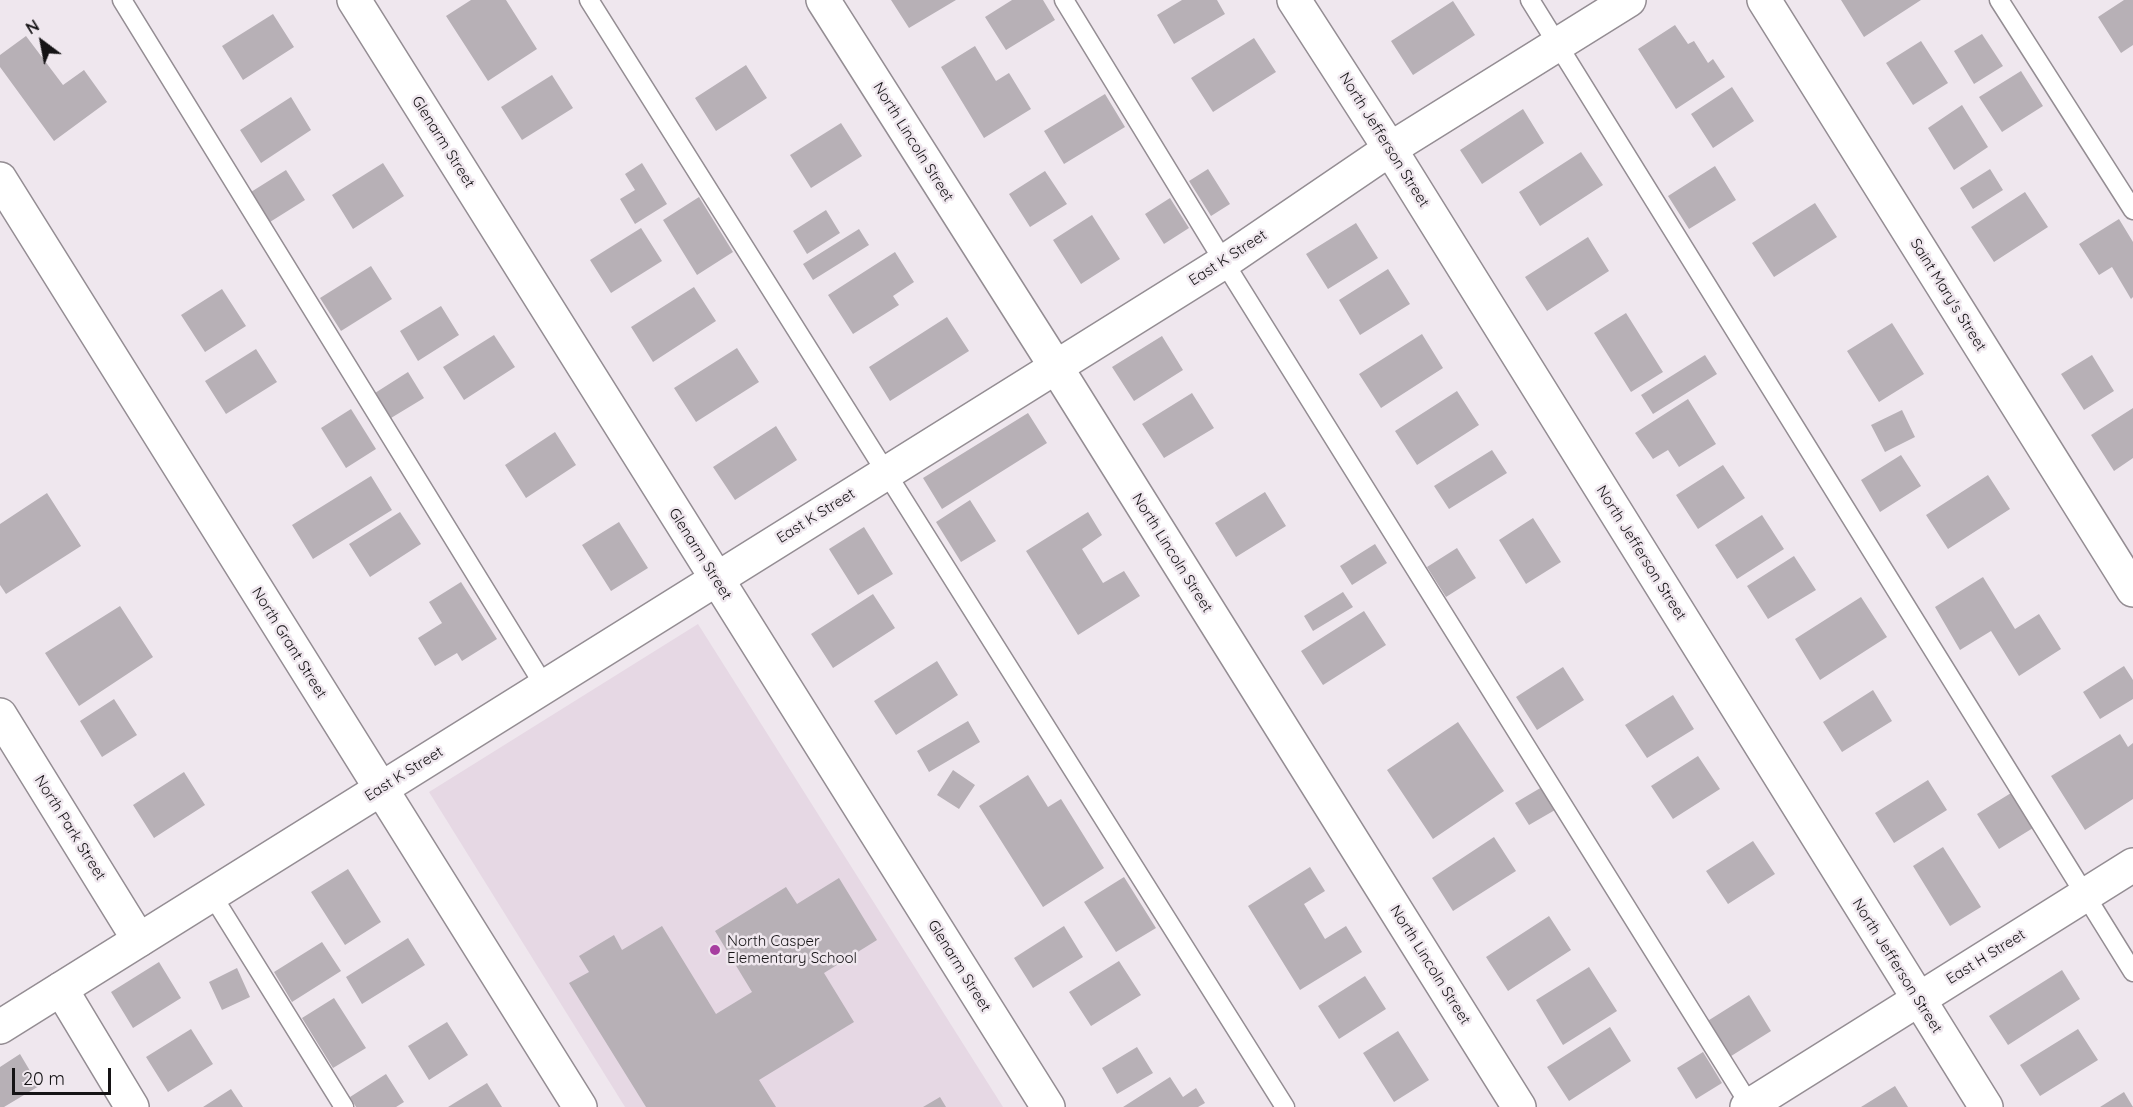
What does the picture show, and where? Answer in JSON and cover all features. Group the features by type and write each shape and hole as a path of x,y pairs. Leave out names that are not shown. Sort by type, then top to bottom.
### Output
{"street":[{"name":"Glenarm Street","path":"354,0 1048,1107"},
{"name":"North Lincoln Street","path":"823,0 1056,367 1519,1107"},
{"name":"North Jefferson Street","path":"1294,0 1390,149 1986,1107"},
{"name":"East K Street","path":"0,1028 1224,262 1390,149 1629,0"},
{"name":"Saint Mary's Street","path":"1764,0 2133,590"},
{"name":"North Grant Street","path":"0,179 580,1107"},
{"name":"North Park Street","path":"0,715 140,940"},
{"name":"East H Street","path":"1749,1106 2133,865"},
{"path":"61,989 132,1107"}],"lane":[{"path":"122,0 545,687"},
{"path":"589,0 1285,1107"},
{"path":"1064,0 1224,262 1749,1106"},
{"path":"1530,0 2133,972"},
{"path":"1999,0 2133,210"},
{"path":"212,895 344,1107"}],"shaded area":[{"name":"North Casper Elementary School","path":"698,624 1003,1107 625,1107 429,792"}],"building":[{"path":"471,0 506,0 537,49 488,81 446,16"},
{"path":"891,0 956,0 909,28"},
{"path":"1012,0 1043,0 1055,20 1006,50 985,17"},
{"path":"1182,0 1217,0 1225,14 1174,44 1157,15"},
{"path":"1841,0 1921,0 1864,37"},
{"path":"2124,0 2133,0 2133,45 2121,53 2098,17"},
{"path":"1453,1 1475,35 1413,75 1391,41"},
{"path":"273,14 294,47 243,80 222,46"},
{"path":"1675,25 1688,44 1694,41 1708,63 1713,59 1725,77 1676,109 1638,49"},
{"path":"1982,34 2003,66 1974,84 1954,51"},
{"path":"26,36 63,85 84,70 107,102 54,141 0,67 0,55"},
{"path":"1254,38 1276,72 1213,112 1191,78"},
{"path":"1921,41 1948,83 1913,105 1886,63"},
{"path":"975,46 996,81 1009,73 1031,109 984,138 941,67"},
{"path":"746,65 767,98 716,131 695,98"},
{"path":"2021,71 2043,106 2002,132 1979,97"},
{"path":"552,75 573,108 522,140 501,107"},
{"path":"1732,87 1754,121 1713,148 1691,114"},
{"path":"1105,94 1125,127 1064,164 1044,131"},
{"path":"291,97 311,130 261,163 240,130"},
{"path":"1962,105 1988,147 1954,170 1928,128"},
{"path":"1523,109 1544,143 1482,184 1460,150"},
{"path":"841,123 862,156 811,188 790,155"},
{"path":"1581,152 1603,185 1540,226 1519,192"},
{"path":"383,163 404,196 353,229 332,195"},
{"path":"642,163 667,204 635,224 620,199 635,190 625,174"},
{"path":"1715,166 1736,200 1689,229 1668,196"},
{"path":"1208,169 1230,204 1211,216 1189,181"},
{"path":"1990,169 2003,190 1973,209 1960,188"},
{"path":"286,170 305,200 270,222 251,192"},
{"path":"1045,171 1067,204 1030,227 1009,194"},
{"path":"2025,192 2048,227 1994,262 1971,227"},
{"path":"699,197 733,252 697,275 663,220"},
{"path":"1170,198 1189,228 1164,244 1145,214"},
{"path":"1815,203 1837,237 1774,277 1752,243"},
{"path":"826,210 840,233 807,254 793,231"},
{"path":"1092,215 1120,259 1081,284 1053,240"},
{"path":"2119,219 2133,242 2133,297 2131,299 2112,267 2099,275 2079,244"},
{"path":"1356,223 1378,258 1328,289 1306,254"},
{"path":"641,228 662,261 611,293 590,260"},
{"path":"859,229 869,245 813,280 803,264"},
{"path":"1588,237 1609,271 1547,311 1525,277"},
{"path":"895,252 914,282 893,296 899,305 853,334 828,295"},
{"path":"371,266 392,299 341,331 320,298"},
{"path":"1388,269 1410,304 1360,335 1339,300"},
{"path":"694,287 716,321 653,362 631,327"},
{"path":"222,289 246,326 205,352 181,315"},
{"path":"441,306 459,335 418,361 400,331"},
{"path":"1626,313 1663,372 1631,392 1594,333"},
{"path":"947,317 969,351 890,401 869,367"},
{"path":"1892,323 1924,374 1879,402 1847,351"},
{"path":"1422,334 1443,368 1381,408 1359,374"},
{"path":"494,335 515,367 464,400 443,367"},
{"path":"1162,336 1183,370 1134,401 1112,367"},
{"path":"737,348 759,382 696,422 674,388"},
{"path":"256,349 277,382 226,414 205,381"},
{"path":"1705,355 1717,374 1653,414 1641,395"},
{"path":"2092,355 2114,391 2084,410 2061,374"},
{"path":"408,372 424,398 391,418 375,393"},
{"path":"1457,391 1479,425 1417,465 1395,431"},
{"path":"1192,393 1214,428 1164,458 1142,424"},
{"path":"1688,399 1716,444 1679,467 1668,450 1653,459 1635,433"},
{"path":"2133,408 2133,458 2114,471 2091,435"},
{"path":"351,409 376,449 346,468 321,428"},
{"path":"1902,410 1915,437 1885,452 1871,425"},
{"path":"1028,413 1047,443 942,509 923,478"},
{"path":"776,426 797,460 735,500 713,467"},
{"path":"555,432 576,465 526,498 505,465"},
{"path":"1492,450 1507,473 1449,509 1434,486"},
{"path":"1901,455 1921,486 1880,512 1861,480"},
{"path":"1723,465 1745,498 1698,529 1676,495"},
{"path":"1988,475 2010,509 1948,549 1926,515"},
{"path":"371,476 392,510 313,559 292,525"},
{"path":"1265,492 1286,526 1236,557 1215,523"},
{"path":"47,493 81,546 6,594 0,585 0,524"},
{"path":"970,500 996,541 961,562 936,522"},
{"path":"400,512 421,544 370,577 349,544"},
{"path":"1088,512 1102,535 1082,549 1103,583 1124,571 1140,596 1078,635 1026,551"},
{"path":"1762,515 1784,549 1737,579 1715,545"},
{"path":"1533,518 1561,562 1526,584 1499,540"},
{"path":"619,522 648,568 611,591 582,545"},
{"path":"864,527 893,574 858,595 829,549"},
{"path":"1375,544 1387,563 1352,585 1340,566"},
{"path":"1457,548 1476,578 1446,597 1427,567"},
{"path":"1794,556 1816,590 1768,619 1747,586"},
{"path":"1983,577 2015,629 2039,614 2061,649 2019,676 1991,631 1960,650 1935,607"},
{"path":"461,582 497,639 462,661 457,653 435,666 418,638 442,623 429,602"},
{"path":"1343,592 1353,607 1313,631 1304,616"},
{"path":"873,594 895,628 833,668 811,634"},
{"path":"1861,597 1887,637 1820,680 1795,639"},
{"path":"120,606 153,657 79,706 45,653"},
{"path":"1364,611 1386,645 1323,685 1301,651"},
{"path":"937,661 958,695 896,735 874,701"},
{"path":"2124,666 2133,680 2133,699 2100,719 2083,692"},
{"path":"1563,667 1584,700 1537,730 1516,697"},
{"path":"1873,690 1892,721 1842,752 1823,722"},
{"path":"1673,695 1694,729 1647,758 1625,725"},
{"path":"114,699 137,735 102,757 80,721"},
{"path":"968,721 980,742 929,772 917,751"},
{"path":"1458,722 1504,791 1433,839 1387,770"},
{"path":"2120,734 2128,747 2133,743 2133,799 2085,830 2051,776"},
{"path":"1698,756 1720,789 1673,819 1651,786"},
{"path":"953,770 975,785 959,809 937,795"},
{"path":"184,772 205,805 154,838 133,805"},
{"path":"1028,775 1048,807 1061,799 1104,868 1043,907 979,806"},
{"path":"1928,780 1947,810 1894,843 1875,813"},
{"path":"1542,787 1555,810 1529,825 1515,803"},
{"path":"2011,793 2033,828 1999,849 1977,814"},
{"path":"1494,837 1516,871 1453,911 1432,878"},
{"path":"1753,841 1775,874 1728,904 1706,871"},
{"path":"1943,847 1981,907 1950,926 1913,866"},
{"path":"1310,867 1325,891 1304,904 1325,939 1346,926 1362,952 1300,990 1248,906"},
{"path":"348,869 381,922 345,945 311,892"},
{"path":"1124,877 1156,928 1116,952 1084,902"},
{"path":"839,878 877,940 824,973 854,1022 759,1080 776,1107 646,1107 569,983 589,972 579,956 614,935 622,950 662,926 716,1014 752,992 715,931 786,887 797,904"},
{"path":"1549,916 1571,950 1508,991 1486,957"},
{"path":"1064,926 1083,957 1033,988 1014,958"},
{"path":"408,938 425,965 362,1004 346,977"},
{"path":"322,942 341,971 292,1002 274,972"},
{"path":"1119,961 1141,995 1091,1026 1069,992"},
{"path":"159,962 181,998 133,1028 111,992"},
{"path":"1589,967 1617,1011 1563,1045 1536,1000"},
{"path":"237,968 250,997 222,1010 209,982"},
{"path":"2062,970 2080,999 2008,1045 1989,1016"},
{"path":"1365,976 1386,1009 1339,1039 1318,1006"},
{"path":"1749,995 1771,1031 1728,1058 1706,1022"},
{"path":"334,998 366,1048 333,1068 302,1018"},
{"path":"447,1022 468,1055 429,1080 408,1046"},
{"path":"1610,1027 1631,1061 1569,1101 1547,1067"},
{"path":"191,1029 213,1064 168,1092 146,1057"},
{"path":"2078,1029 2098,1060 2040,1096 2020,1065"},
{"path":"1398,1031 1429,1080 1394,1102 1363,1053"},
{"path":"1137,1047 1153,1073 1117,1094 1102,1068"},
{"path":"1703,1052 1722,1083 1696,1099 1677,1068"},
{"path":"20,1054 39,1086 4,1107 0,1107 0,1067"},
{"path":"386,1074 404,1102 396,1107 356,1107 350,1097"},
{"path":"1170,1077 1183,1097 1196,1088 1205,1103 1198,1107 1123,1107"},
{"path":"487,1083 502,1107 448,1107"},
{"path":"1895,1086 1908,1107 1861,1107"},
{"path":"231,1089 243,1107 203,1107"},
{"path":"2124,1092 2133,1107 2100,1107"},
{"path":"940,1097 946,1107 923,1107"}],"place":[{"name":"North Casper Elementary School","path":"715,950"}]}
